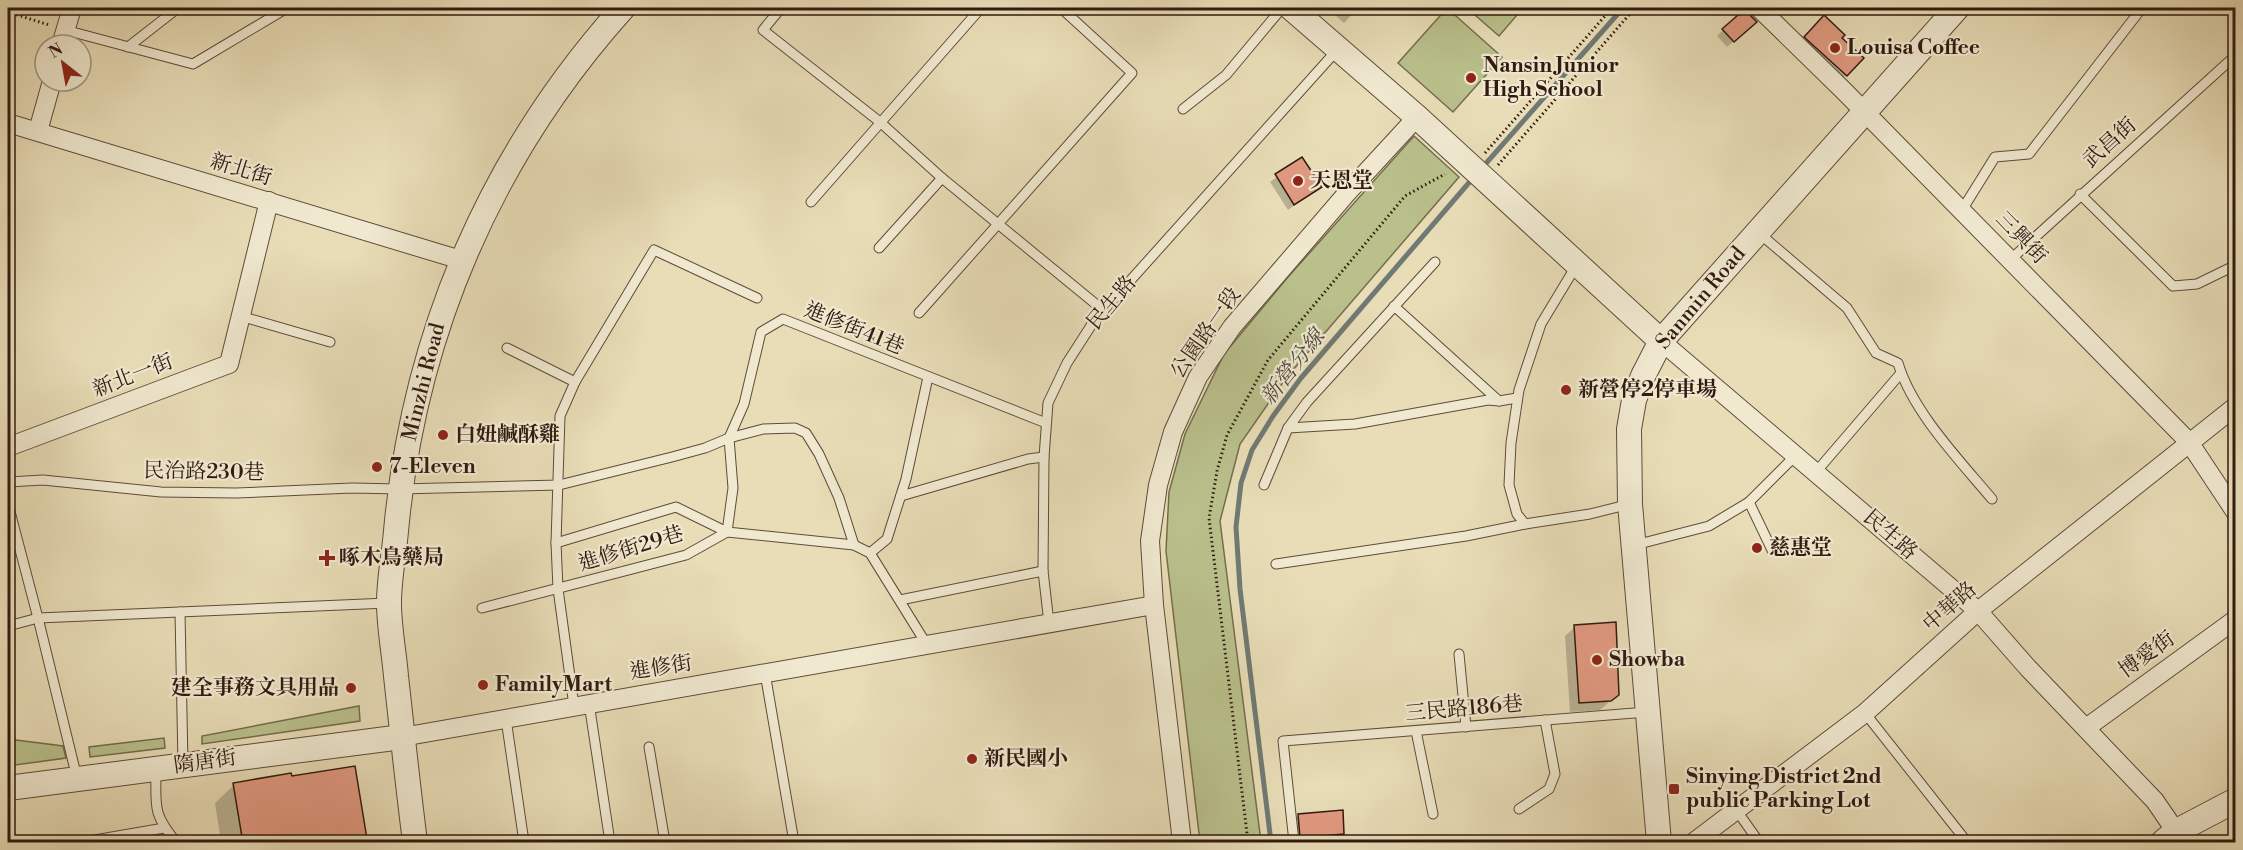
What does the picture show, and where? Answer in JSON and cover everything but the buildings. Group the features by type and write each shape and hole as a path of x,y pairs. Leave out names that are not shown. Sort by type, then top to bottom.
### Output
{"street":[{"path":"64,33 72,8"},
{"name":"民生路","path":"1291,8 1417,117 1476,158 1485,180 1661,341 1797,454 1978,611 2154,801 2174,839"},
{"name":"三興街","path":"1759,8 1962,210 2188,442 2235,513"},
{"name":"Sanmin Road","path":"1659,843 1630,504 1629,429 1634,400 1643,376 1661,341 1958,8"},
{"name":"Minzhi Road","path":"415,843 389,603 400,489 420,381 438,321 461,260 510,163 548,102 619,9"},
{"path":"38,131 49,93"},
{"name":"公園路一段","path":"1182,843 1154,605 1150,542 1158,485 1173,432 1198,377 1232,327 1347,193 1417,117"},
{"name":"新北街","path":"8,123 461,260"},
{"name":"新北一街","path":"8,447 229,364 269,201"},
{"name":"中華路","path":"1694,843 1865,713 1978,611 2235,406"},
{"name":"進修街","path":"402,737 1154,605"},
{"name":"博愛街","path":"2086,728 2235,619"},
{"name":"隋唐街","path":"8,788 402,737"},
{"path":"2174,839 2235,800"}],"lane":[{"path":"128,47 177,8"},
{"path":"93,42 128,47 193,64 287,8"},
{"path":"780,8 763,30 880,122 942,178 1103,310"},
{"path":"811,202 981,8"},
{"path":"919,313 996,223 1132,73 1061,8"},
{"path":"1183,109 1226,75 1282,8"},
{"path":"1962,210 1995,157 2029,154 2142,8"},
{"name":"民生路","path":"1050,623 1043,571 1046,423 1048,403 1067,363 1103,310 1338,49"},
{"name":"武昌街","path":"2010,260 2235,55"},
{"path":"879,248 942,178"},
{"path":"2080,194 2173,286 2198,284 2235,265"},
{"path":"1758,232 1847,308 1876,353 1898,363 1901,373 1933,429 1992,499"},
{"path":"559,485 560,416 575,382 654,250 757,298"},
{"path":"1264,485 1288,428 1307,402 1435,262"},
{"path":"1524,524 1517,514 1509,485 1511,443 1518,398 1540,324 1577,264"},
{"path":"1395,306 1499,400"},
{"path":"240,316 330,342"},
{"name":"進修街41巷","path":"727,532 733,489 729,438 744,404 761,332 783,320 928,377"},
{"path":"507,348 575,382"},
{"path":"1816,472 1901,373"},
{"path":"870,553 887,539 901,496 928,377 1046,423"},
{"path":"1288,428 1355,424 1488,400 1518,398"},
{"path":"400,489 559,485 705,448 729,438 763,429 795,428 806,433 819,454 839,498 854,545"},
{"path":"1635,545 1709,526 1749,502 1797,454"},
{"path":"901,496 1028,459 1044,457"},
{"name":"民治路230巷","path":"8,482 43,480 160,492 236,493 352,488 400,489"},
{"name":"進修街29巷","path":"559,485 556,543 558,589 610,843"},
{"path":"1749,502 1772,550"},
{"path":"8,504 77,778"},
{"path":"1276,564 1466,536 1590,514 1630,504"},
{"path":"556,543 676,507 727,532 854,545 870,553 927,645"},
{"name":"進修街29巷","path":"482,608 686,555 727,532"},
{"path":"900,600 1043,571"},
{"path":"8,626 38,618 389,603"},
{"path":"180,612 183,765"},
{"path":"1459,654 1466,727"},
{"path":"765,673 794,843"},
{"name":"三民路186巷","path":"1294,843 1283,741 1647,712"},
{"path":"1865,713 1967,843"},
{"path":"507,719 524,843"},
{"path":"1519,809 1549,789 1556,774 1545,720"},
{"path":"1416,731 1433,814"},
{"path":"650,747 665,843"},
{"path":"156,769 156,813 176,843"},
{"path":"1737,811 1759,843"},
{"path":"83,843 164,828"}],"path":[{"path":"1476,158 1612,8"},
{"path":"1485,180 1635,8"},
{"path":"8,12 52,33"}],"green space":[{"path":"1447,8 1502,57 1453,112 1398,63"},
{"path":"1467,8 1523,8 1499,36"},
{"path":"1414,136 1459,177 1286,378 1240,444 1220,521 1261,842 1200,842 1166,551 1169,492 1185,434 1224,354 1288,277"},
{"path":"359,706 360,721 202,744 202,736"},
{"path":"164,738 165,748 90,757 89,747"},
{"path":"8,739 63,746 66,758 8,766"}],"waterway":[{"name":"新營分線","path":"1481,169 1623,8"},
{"name":"新營分線","path":"1271,842 1240,589 1236,527 1241,483 1252,450 1301,378 1473,178"}],"place":[{"name":"Louisa Coffee","path":"1835,48"},
{"name":"Nansin Junior High School","path":"1471,78"},
{"name":"天恩堂","path":"1298,181"},
{"name":"新營停2停車場","path":"1566,390"},
{"name":"白妞鹹酥雞","path":"443,435"},
{"name":"7-Eleven","path":"377,467"},
{"name":"慈惠堂","path":"1757,548"},
{"name":"啄木鳥藥局","path":"327,558"},
{"name":"Showba","path":"1597,660"},
{"name":"FamilyMart","path":"483,685"},
{"name":"建全事務文具用品","path":"351,688"},
{"name":"新民國小","path":"972,759"},
{"name":"Sinying District 2nd public Parking Lot","path":"1674,789"}]}
